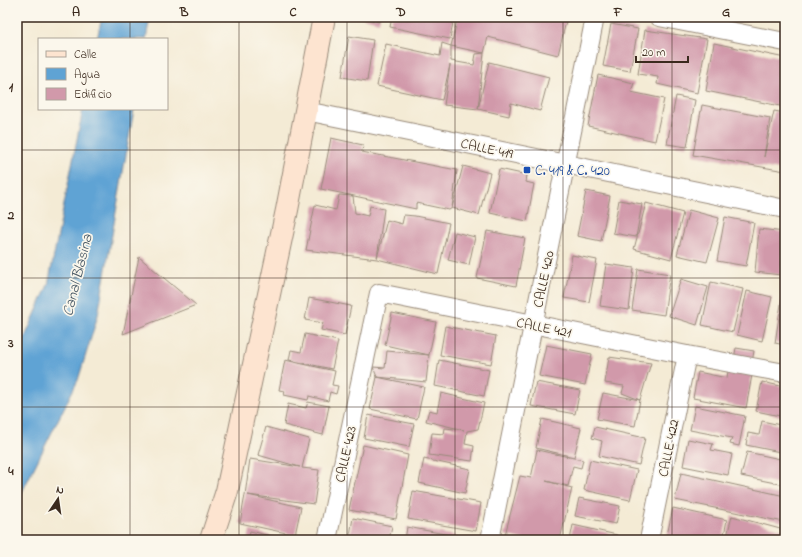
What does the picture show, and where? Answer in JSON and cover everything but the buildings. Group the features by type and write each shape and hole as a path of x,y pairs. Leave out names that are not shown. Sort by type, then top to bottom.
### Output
{"street":[{"path":"211,540 227,491 287,210 324,17"},
{"name":"CALLE 420","path":"490,540 595,17"},
{"path":"659,17 785,42"},
{"name":"CALLE 419","path":"306,111 785,209"},
{"name":"CALLE 421","path":"364,367 379,293 687,355 785,373"},
{"name":"CALLE 422","path":"649,540 687,355"},
{"name":"CALLE 423","path":"327,540 364,367"}],"water":[{"path":"102,17 150,17 146,38 97,38"},
{"name":"Canal Blasina","path":"83,110 134,110 98,315 78,380 17,502 17,355 48,285"}],"place":[{"name":"C. 419 & C. 420","path":"527,170"}]}
